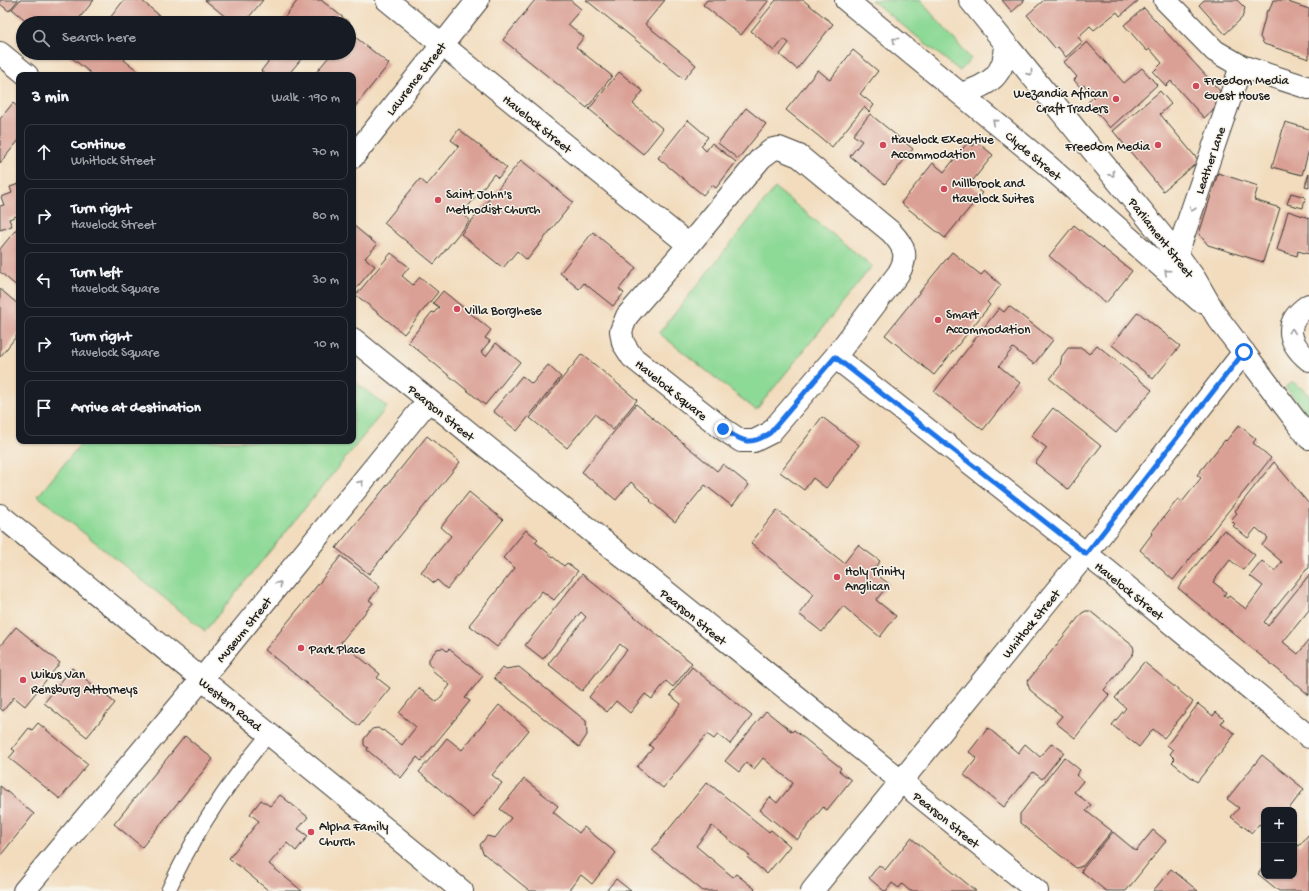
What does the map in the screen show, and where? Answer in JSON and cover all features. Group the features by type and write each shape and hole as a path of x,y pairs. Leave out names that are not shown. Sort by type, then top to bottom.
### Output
{"street":[{"name":"Havelock Street","path":"386,0 689,246"},
{"name":"Lawrence Street","path":"356,152 440,45 478,0"},
{"name":"Clyde Street","path":"846,0 1047,165 1217,316"},
{"name":"Parliament Street","path":"970,0 1177,254 1195,279 1217,316 1309,438"},
{"path":"1165,0 1215,51 1240,66 1309,88"},
{"path":"961,94 978,88 997,75 1004,64 1006,44"},
{"path":"0,53 24,72"},
{"name":"Leather Lane","path":"1177,254 1240,66"},
{"name":"Havelock Square","path":"779,148 799,156 891,232 905,252 905,260 898,274 835,357 770,433 754,441 741,441 723,429 632,356 623,343 620,331 627,316 689,246 766,153 779,148"},
{"path":"1309,305 1296,317 1291,327 1291,340 1299,352 1309,360"},
{"name":"Pearson Street","path":"356,341 1037,891"},
{"name":"Whitlock Street","path":"812,891 1086,554 1244,352"},
{"name":"Havelock Street","path":"835,357 1086,554 1309,737"},
{"name":"Museum Street","path":"24,891 202,679 428,401"},
{"name":"Western Road","path":"0,515 462,891"}],"lane":[{"path":"168,891 184,855 243,764 269,734"}],"green space":[{"path":"871,0 920,0 971,59 960,71"},
{"path":"775,188 872,266 756,410 659,333"},
{"path":"356,382 387,407 205,631 38,496 81,444 356,444"},
{"path":"1293,382 1309,394 1309,416 1285,387"}],"building":[{"path":"0,0 18,0 9,11 0,4"},
{"path":"20,0 94,0 81,16 20,16 12,9"},
{"path":"124,0 141,0 160,16 111,16"},
{"path":"205,0 263,0 250,16 224,16"},
{"path":"298,0 321,0 341,16 285,16"},
{"path":"535,0 570,0 581,9 568,24 584,37 576,47 612,76 587,108 503,40"},
{"path":"586,0 665,0 645,24 696,65 684,79"},
{"path":"707,0 769,0 741,35 703,5"},
{"path":"776,0 803,0 833,24 797,69 780,55 789,43 784,39 774,51 751,31"},
{"path":"1002,0 1025,0 1012,12"},
{"path":"1044,0 1138,1 1120,16 1117,12 1094,30 1090,26 1078,37 1082,42 1066,57 1058,47 1056,49 1027,15"},
{"path":"1204,0 1237,0 1245,8 1242,18 1225,34 1199,5"},
{"path":"1273,0 1288,0 1288,2 1309,9 1309,59 1264,44 1260,37 1267,10 1269,11"},
{"path":"1144,8 1220,91 1215,108 1204,118 1171,81 1166,86 1153,72 1162,63 1150,49 1147,51 1124,25"},
{"path":"356,38 389,64 356,105 356,72 316,72 326,60 356,60"},
{"path":"1087,42 1124,83 1142,68 1157,85 1110,128 1088,102 1094,97 1084,85 1080,87 1074,80 1077,77 1064,62"},
{"path":"853,50 878,71 860,94 874,105 869,112 864,107 832,147 786,110 818,70 830,80"},
{"path":"74,60 124,60 139,72 89,72"},
{"path":"270,60 300,60 290,72 261,71"},
{"path":"619,72 643,91 633,104 663,129 643,154 589,109"},
{"name":"Freedom Media","path":"1160,91 1171,104 1160,114 1199,161 1163,191 1113,131"},
{"path":"13,103 16,106 16,144 0,163 0,119"},
{"path":"746,108 766,124 738,159 718,143"},
{"name":"Havelock Executive Accommodation","path":"870,114 913,149 885,184 850,156 862,141 853,135"},
{"path":"688,120 708,137 701,146 706,151 712,143 736,162 716,188 712,185 703,195 658,158"},
{"path":"1285,122 1309,129 1309,150 1302,175 1272,167"},
{"name":"Saint John's Methodist Church","path":"459,129 507,168 498,178 494,174 462,214 470,220 434,264 384,223 420,179 427,185 459,146 451,140"},
{"name":"Millbrook and Havelock Suites","path":"976,141 993,155 970,184 982,193 945,238 901,203 933,163 944,172 968,142 973,146"},
{"name":"Saint John's Methodist Church","path":"521,160 573,202 527,260 517,251 503,268 461,234"},
{"path":"1218,173 1258,186 1254,200 1280,208 1263,262 1208,245 1199,234"},
{"path":"1309,173 1309,187 1305,186"},
{"path":"16,185 16,216 9,219 12,226 0,230 0,206 4,205 1,197 12,193 10,187"},
{"path":"1291,193 1305,197 1303,208 1287,204"},
{"path":"1288,211 1309,218 1309,254 1298,251 1297,256 1277,250"},
{"path":"1074,225 1132,271 1106,303 1049,256"},
{"path":"356,228 377,245 365,258 375,266 356,288"},
{"path":"16,230 16,285 0,272 0,249"},
{"path":"593,232 636,268 619,289 624,293 613,306 584,283 579,289 560,273"},
{"name":"Smart Accommodation","path":"952,252 981,275 985,271 1001,285 987,302 990,305 934,375 885,335"},
{"path":"391,253 409,267 402,276 413,285 420,277 438,292 404,334 356,295"},
{"path":"0,289 16,302 16,337 0,357"},
{"path":"443,291 491,330 485,338 490,341 481,352 486,356 496,343 520,362 485,405 408,342 432,312 434,313 439,307 433,303"},
{"path":"1009,306 1053,340 1034,364 1013,348 999,366 1020,383 983,430 934,392 999,308 1004,312"},
{"path":"1138,312 1180,346 1153,379 1112,345"},
{"path":"1097,345 1152,390 1116,433 1050,379 1060,366 1062,356 1068,348 1082,348 1089,354"},
{"path":"582,354 637,400 613,430 595,414 567,448 530,418"},
{"path":"548,365 561,377 517,431 493,411 522,376 532,384"},
{"path":"636,404 717,471 723,464 749,485 732,506 705,485 675,522 650,501 651,500 631,482 616,500 582,472"},
{"path":"1053,408 1101,446 1068,489 1035,463 1047,448 1031,436"},
{"path":"822,417 859,445 826,488 813,478 804,490 780,472"},
{"path":"1239,425 1256,439 1253,443 1271,458 1173,580 1140,550 1152,534 1151,533 1178,499 1182,502 1201,478 1197,475"},
{"path":"427,436 460,462 369,574 336,548"},
{"path":"1274,462 1309,504 1309,568 1264,622 1268,626 1309,575 1309,610 1283,642 1298,654 1309,640 1309,695 1178,588 1224,530 1255,555 1243,570 1230,560 1213,582 1226,592 1224,596 1227,598 1229,596 1246,609 1263,586 1250,576 1262,561 1275,571 1282,562 1262,545 1268,538 1256,528 1248,538 1233,526 1235,524 1231,520 1237,513 1235,511"},
{"path":"469,492 503,520 447,589 437,580 434,583 421,572 451,536 441,527"},
{"name":"Holy Trinity Anglican","path":"777,510 844,563 858,545 880,561 872,571 889,584 876,600 896,616 880,637 843,606 822,632 799,614 814,594 751,543"},
{"path":"526,530 538,539 535,542 564,566 567,563 578,571 554,600 542,591 497,647 469,625 515,568 503,558"},
{"path":"341,556 380,587 369,600 373,603 341,642 380,674 377,678 390,688 359,726 265,650"},
{"path":"582,574 692,663 673,687 666,681 652,699 645,694 630,713 616,701 607,712 589,697 627,650 620,644 582,691 548,664 586,617 581,612 543,659 525,645"},
{"path":"1090,611 1133,646 1134,650 1133,654 1104,690 1109,695 1075,738 1056,723 1062,716 1030,690 1027,682 1082,613"},
{"name":"Wikus Van Rensburg Attorneys","path":"16,627 60,663 25,706 14,697 3,711 0,708 0,646"},
{"path":"443,648 447,651 449,649 483,676 465,698 470,701 421,761 417,757 401,778 367,750 368,748 364,745 364,739 372,729 378,728 382,731 383,730 402,745 416,727 399,713 419,688 437,702 450,685 432,670 433,668 429,665 429,659 437,649"},
{"path":"1144,662 1193,702 1164,738 1153,729 1139,747 1112,725 1126,708 1115,698"},
{"path":"503,667 506,669 519,667 586,721 587,735 579,747 494,678"},
{"path":"692,667 752,716 730,744 718,734 714,739 707,734 663,788 637,767 653,748 649,745 681,704 670,695"},
{"path":"72,668 115,703 87,737 44,703"},
{"path":"1198,704 1213,716 1216,712 1224,719 1221,723 1235,734 1197,782 1172,762 1175,759 1170,754 1173,750 1167,745"},
{"path":"499,705 529,730 492,775 502,783 474,818 419,772 447,738 462,750"},
{"path":"766,711 792,732 794,730 841,768 839,771 851,780 827,810 823,807 797,840 760,810 770,797 777,803 793,783 763,758 754,769 746,763 739,772 725,761"},
{"path":"38,723 88,764 60,799 9,758 15,751 12,749 29,728 32,730"},
{"path":"988,728 1018,753 1025,744 1040,757 1052,743 1064,752 1042,779 1033,772 1004,807 964,775 977,758 969,752"},
{"path":"185,736 213,759 142,847 114,824"},
{"path":"1262,755 1304,789 1290,807 1261,807 1261,826 1259,824 1252,833 1231,817 1239,808 1227,799"},
{"path":"1064,757 1080,770 1076,775 1083,781 1074,792 1091,805 1086,811 1112,831 1083,866 1076,868 1020,823 1020,814"},
{"path":"524,779 558,806 553,812 579,833 584,827 616,853 592,884 581,875 568,891 530,891 483,853 480,845 487,836 495,838 511,818 500,809"},
{"path":"707,782 769,832 771,830 790,846 767,874 748,858 750,856 712,826 696,846 733,877 736,874 755,889 753,891 703,891 652,850"},
{"path":"0,786 34,814 0,856"},
{"path":"280,795 308,817 298,829 308,836 296,851 287,843 269,864 302,891 269,891 229,858 259,821 250,814 261,800 270,806"},
{"path":"1153,830 1166,841 1126,891 1106,891 1081,871 1113,832 1136,851"},
{"path":"1309,834 1309,891 1279,891 1264,879 1297,879 1297,844 1299,846"},
{"path":"911,838 976,891 910,891 902,884 899,888 892,883 886,891 884,891 869,878 879,865 885,870"},
{"path":"1171,869 1198,891 1153,891"},
{"path":"616,879 631,891 606,891"}],"place":[{"name":"Freedom Media Guest House","path":"1196,86"},
{"name":"Wezandia African Craft Traders","path":"1116,99"},
{"name":"Havelock Executive Accommodation","path":"883,145"},
{"name":"Freedom Media","path":"1158,145"},
{"name":"Millbrook and Havelock Suites","path":"944,189"},
{"name":"Saint John's Methodist Church","path":"438,200"},
{"name":"Villa Borghese","path":"457,309"},
{"name":"Smart Accommodation","path":"938,320"},
{"name":"Holy Trinity Anglican","path":"837,577"},
{"name":"Park Place","path":"301,648"},
{"name":"Wikus Van Rensburg Attorneys","path":"23,680"},
{"name":"Alpha Family Church","path":"311,832"}],"route":[{"path":"723,429 741,441 747,442 762,438 770,433 835,357 1086,554 1244,352"}]}
